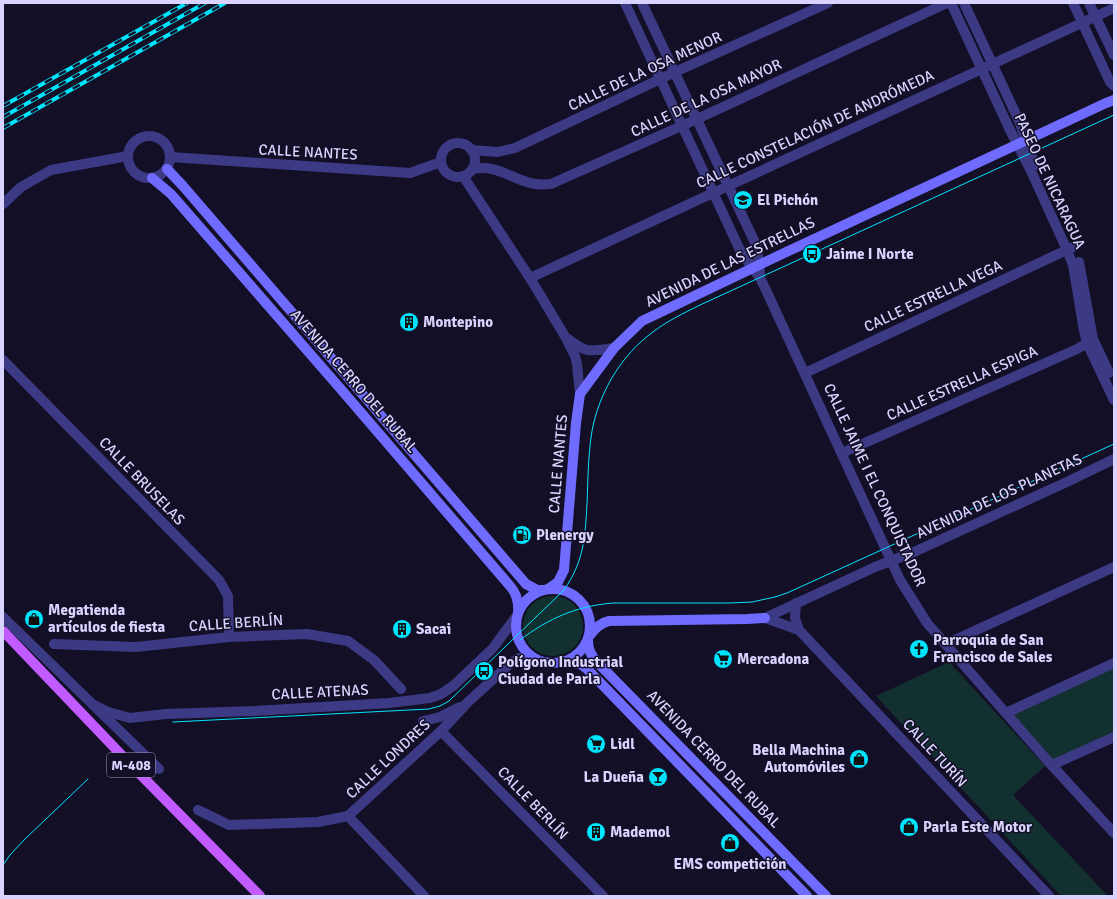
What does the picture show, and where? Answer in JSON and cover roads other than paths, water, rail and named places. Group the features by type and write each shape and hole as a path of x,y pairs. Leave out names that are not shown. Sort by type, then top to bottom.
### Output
{"main road":[{"name":"M-408","path":"5,624 131,765 260,896"}],"street":[{"name":"CALLE JAIME I EL CONQUISTADOR","path":"625,3 739,248 744,256 756,266"},
{"name":"CALLE DE LA OSA MENOR","path":"471,150 498,152 515,148 675,72 828,3"},
{"name":"CALLE DE LA OSA MAYOR","path":"468,172 481,168 501,171 524,181 536,184 551,184 682,126 947,3"},
{"name":"PASEO DE NICARAGUA","path":"952,3 1009,128 1030,153 1070,248 1084,331 1114,384"},
{"name":"PASEO DE NICARAGUA","path":"964,3 1020,123 1022,142"},
{"path":"1073,3 1110,82 1114,86"},
{"path":"1090,3 1114,55"},
{"name":"CALLE JAIME I EL CONQUISTADOR","path":"646,4 675,72 757,247 756,266 760,278 900,580 928,623 1052,765 1110,822 1114,833"},
{"path":"630,13 646,4"},
{"name":"CALLE CONSTELACIÓN DE ANDRÓMEDA","path":"530,278 1114,8"},
{"name":"AVENIDA DE LAS ESTRELLAS","path":"580,394 614,348 642,321 756,266 1114,100"},
{"path":"146,136 160,139 166,144 170,157 167,169 160,176 144,178 132,170 129,164 128,156 133,143 146,136"},
{"path":"452,144 462,144 471,150 474,158 474,165 468,172 453,176 443,168 441,156 447,147 452,144"},
{"path":"3,204 21,187 51,170 128,156"},
{"name":"CALLE NANTES","path":"170,157 410,173 441,162"},
{"name":"AVENIDA CERRO DEL RUBAL","path":"167,169 526,584 537,590 545,590"},
{"name":"CALLE NANTES","path":"468,172 566,338 575,356 577,364 580,394 576,423 564,570 558,582 545,590"},
{"name":"AVENIDA CERRO DEL RUBAL","path":"152,178 172,194 514,590 518,599 518,613"},
{"name":"CALLE ESTRELLA VEGA","path":"805,373 1070,248"},
{"name":"CALLE NANTES","path":"566,338 579,347 588,350 614,348"},
{"name":"PASEO DE NICARAGUA","path":"1090,341 1114,400"},
{"name":"CALLE ESTRELLA ESPIGA","path":"842,453 1070,352 1090,341"},
{"name":"CALLE BRUSELAS","path":"3,360 218,580 228,596 229,638"},
{"name":"AVENIDA DE LOS PLANETAS","path":"765,618 891,560 914,552 1070,481 1114,459"},
{"path":"946,644 1114,567"},
{"path":"545,590 564,590 573,594 585,607 590,619 591,624 589,639 582,650 566,661 550,663 533,658 526,651 518,636 516,626 520,607 527,599 536,593 545,590"},
{"path":"796,603 795,618 799,630"},
{"name":"CALLE ATENAS","path":"92,704 108,712 130,718 166,714 254,711 395,702 430,698 441,694 453,686 493,648 518,613"},
{"name":"CALLE TURÍN","path":"589,639 595,628 609,620 765,618 799,630 1049,896"},
{"path":"5,624 92,704 159,769"},
{"name":"CALLE BERLÍN","path":"54,644 136,647 229,638 307,634 348,641 374,660 412,700"},
{"name":"AVENIDA CERRO DEL RUBAL","path":"589,639 588,647 597,662 826,896"},
{"name":"CALLE LONDRES","path":"424,896 348,816 441,731 468,702 515,660 533,658"},
{"name":"AVENIDA CERRO DEL RUBAL","path":"566,661 576,661 584,666 807,896"},
{"path":"1006,712 1114,663"},
{"path":"395,702 400,698 401,689"},
{"path":"423,721 440,717 468,702"},
{"name":"CALLE BERLÍN","path":"441,731 603,896"},
{"path":"1052,765 1114,737"},
{"path":"198,810 229,825 318,822 348,816"}],"tram line":[{"path":"173,722 429,709 440,706 449,701 564,590 571,579 580,559 584,539 588,468 595,417 613,376 621,363 641,341 664,324 700,305 1114,115"},
{"path":"520,640 553,619 587,607 613,603 752,602 775,597 787,593 1114,444"},
{"path":"3,865 25,839 88,779"}],"railway":[{"path":"3,106 187,3"},
{"path":"3,117 205,3"},
{"path":"3,128 225,3"}],"place":[{"name":"El Pichón","path":"743,200"},
{"name":"Jaime I Norte","path":"812,254"},
{"name":"Montepino","path":"409,322"},
{"name":"Plenergy","path":"522,535"},
{"name":"Megatienda artículos de fiesta","path":"34,619"},
{"name":"Sacai","path":"402,629"},
{"name":"Parroquia de San Francisco de Sales","path":"919,649"},
{"name":"Mercadona","path":"723,659"},
{"name":"Polígono Industrial Ciudad de Parla","path":"484,671"},
{"name":"Lidl","path":"596,744"},
{"name":"Bella Machina Automóviles","path":"859,759"},
{"name":"La Dueña","path":"658,777"},
{"name":"Parla Este Motor","path":"909,827"},
{"name":"Mademol","path":"596,832"},
{"name":"EMS competición","path":"730,843"}]}
